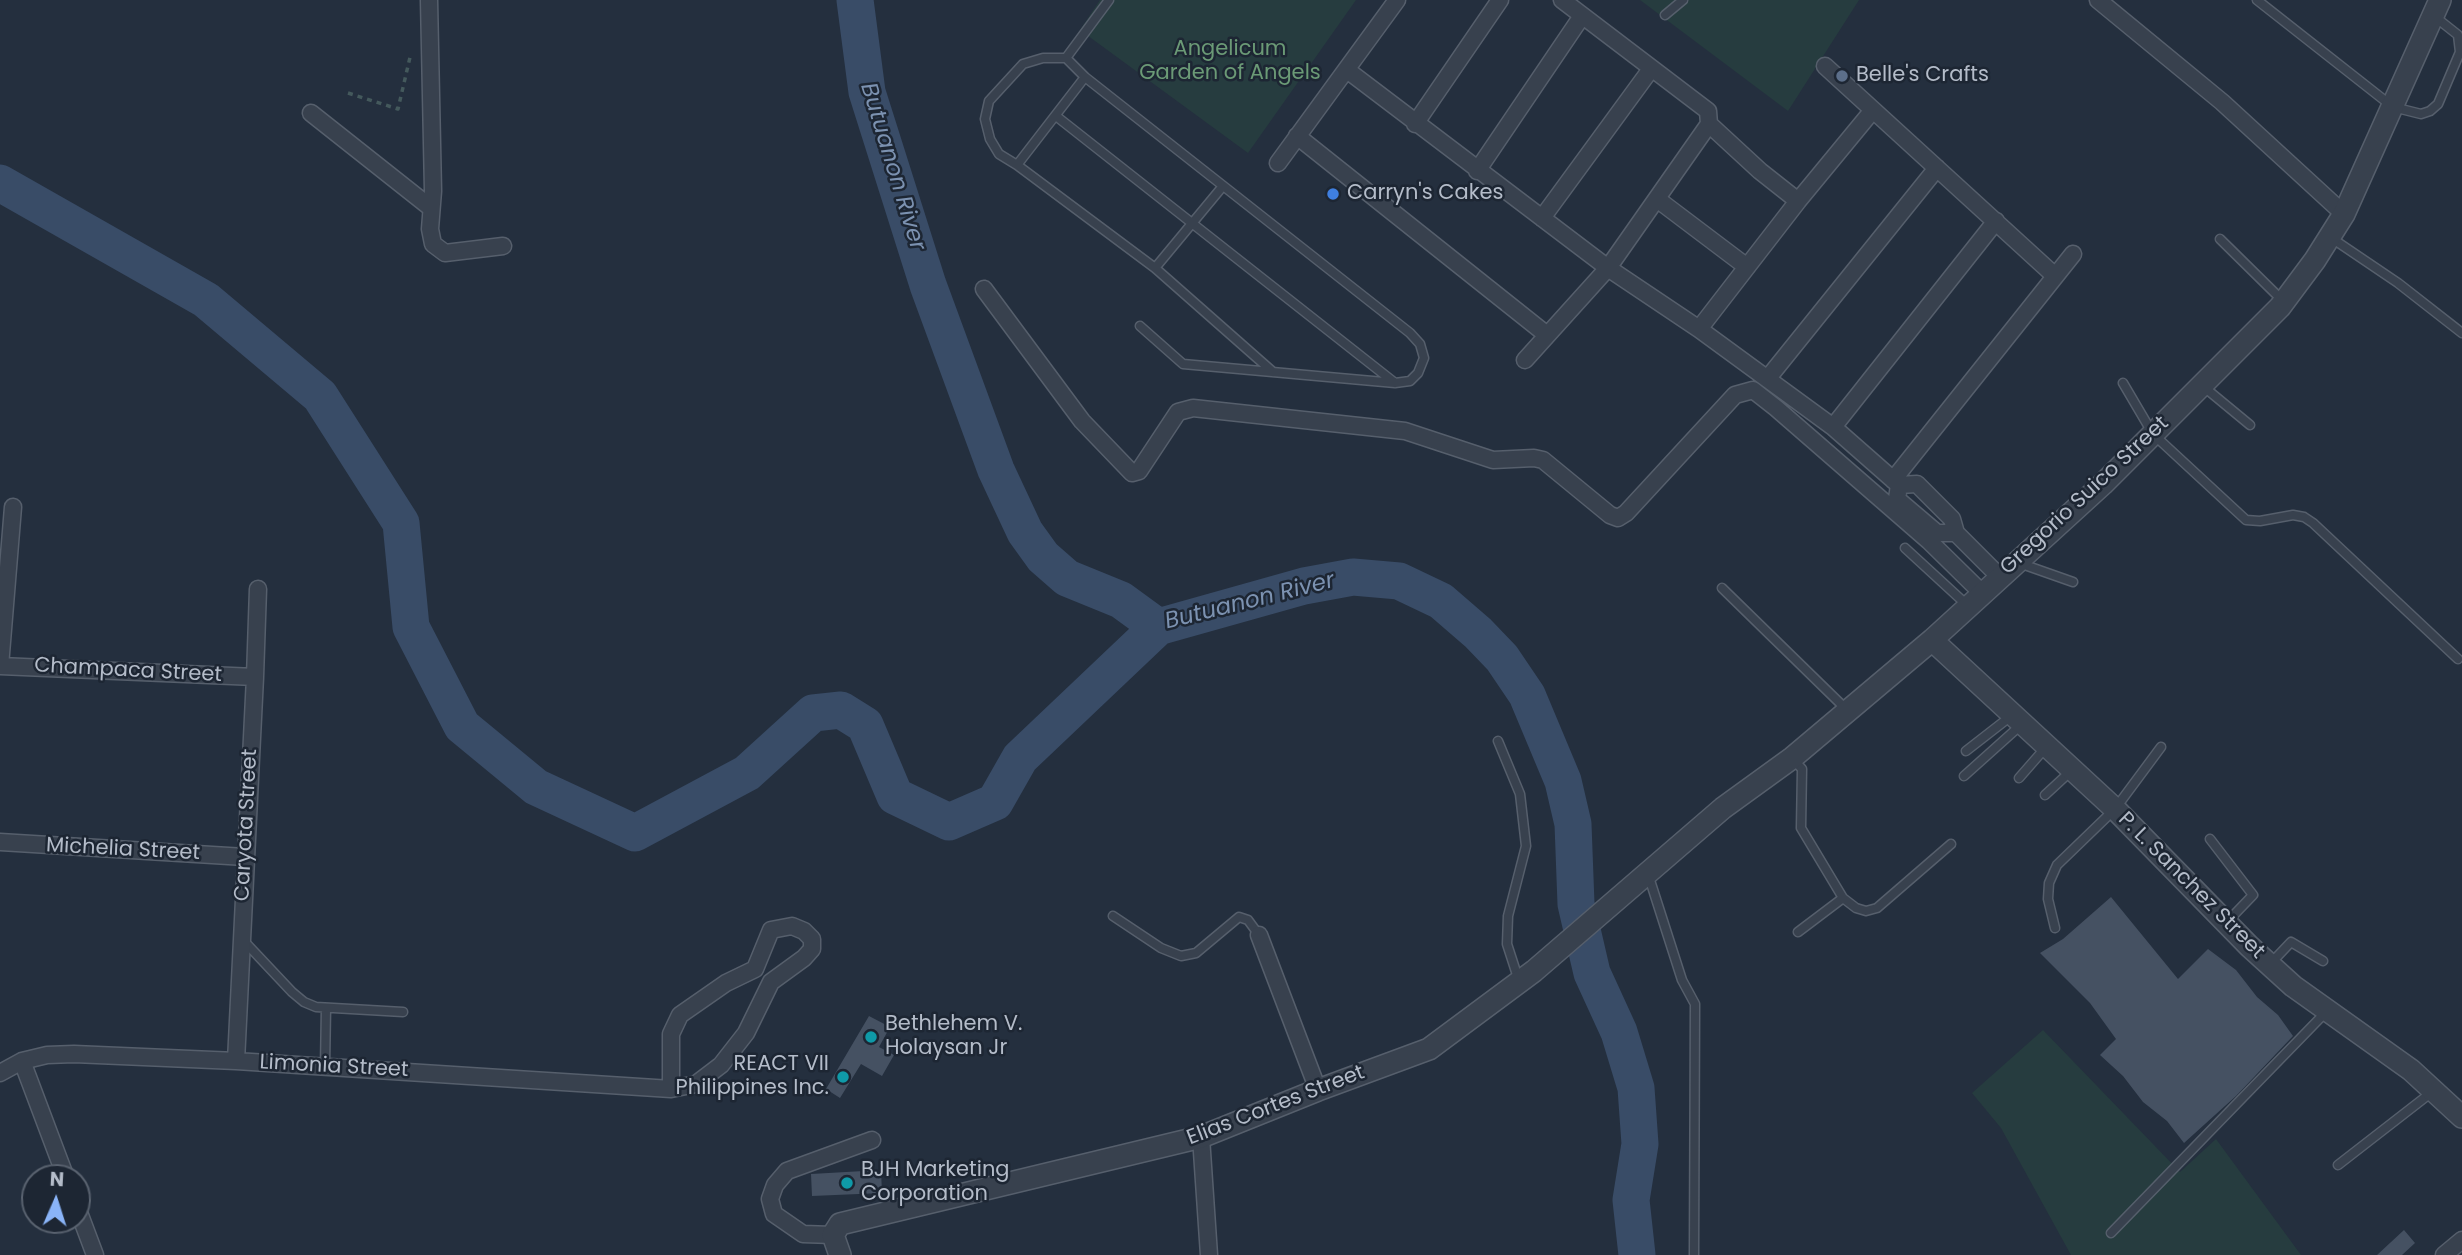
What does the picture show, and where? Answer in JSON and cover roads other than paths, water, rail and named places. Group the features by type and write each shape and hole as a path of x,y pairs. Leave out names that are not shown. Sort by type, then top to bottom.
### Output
{"street":[{"path":"429,0 433,191 430,229 433,244 445,253 503,246"},
{"path":"1278,163 1397,0"},
{"path":"1415,124 1500,0"},
{"path":"1525,360 1608,268 1709,124 1708,111 1562,0"},
{"path":"2098,0 2222,102 2344,214"},
{"name":"Gregorio Suico Street","path":"1616,899 1723,808 1792,758 1932,640 2103,484 2284,302 2344,214 2436,8"},
{"path":"1477,171 1581,16"},
{"path":"1825,66 2055,276"},
{"path":"1542,218 1651,69"},
{"path":"1347,70 1608,268 1768,378 1832,427 1896,483 1917,484 1952,519 1956,533 2000,577"},
{"path":"1699,329 1872,110"},
{"path":"311,113 431,208"},
{"path":"1709,124 1760,171 1798,201"},
{"path":"1297,136 1547,335"},
{"path":"1768,378 1937,167"},
{"path":"1657,199 1748,267"},
{"path":"1832,427 1996,221"},
{"path":"1956,533 1937,533 1931,528 1897,499 1896,483 2073,254"},
{"path":"984,289 1082,421 1132,473 1139,471 1178,412 1193,408 1405,431 1493,460 1543,460 1610,515 1618,518 1626,513 1735,395 1752,390 1929,541 1976,600"},
{"path":"0,666 13,507"},
{"name":"Caryota Street","path":"236,1061 258,589"},
{"name":"P. L. Sanchez Street","path":"1932,640 2115,809 2269,965 2411,1070 2462,1117"},
{"name":"Champaca Street","path":"0,666 256,677"},
{"name":"Michelia Street","path":"0,842 245,857"},
{"name":"Elias Cortes Street","path":"836,1245 840,1224 1201,1138 1318,1090 1429,1049 1527,977 1616,899"},
{"path":"671,1089 671,1034 680,1015 726,983 755,969 771,930 792,926 804,931 812,939 812,948 804,958 771,982 755,969"},
{"path":"1259,935 1318,1090"},
{"name":"Limonia Street","path":"0,1073 22,1061 47,1055 74,1054 325,1066 671,1089 696,1084 721,1065 746,1033 771,982"},
{"path":"22,1061 61,1164"},
{"path":"1201,1138 1209,1255"},
{"path":"836,1245 803,1234 774,1214 769,1199 775,1185 787,1171 872,1140"},
{"path":"87,1234 95,1255"},
{"path":"2444,1255 2462,1240"}],"lane":[{"path":"1066,58 1109,0"},
{"path":"1665,15 1684,0"},
{"path":"2257,0 2393,107 2421,114 2438,104 2460,52 2458,35 2436,8"},
{"path":"1140,326 1184,364 1395,383 1410,381 1418,373 1424,358 1420,344 1410,333 1085,77 1066,58 1043,58 1023,64 989,102 985,119 990,139 999,154 1155,268 1273,372"},
{"path":"1017,165 1085,77"},
{"path":"1056,116 1395,383"},
{"path":"1155,268 1223,186"},
{"path":"2330,237 2398,283 2462,333"},
{"path":"2220,239 2284,302"},
{"path":"2123,383 2153,434 2246,520 2260,521 2293,514 2304,517 2458,659"},
{"path":"2202,385 2250,425"},
{"path":"1905,548 1976,600"},
{"path":"2017,562 2073,582"},
{"path":"1722,588 1848,711"},
{"path":"1966,751 2017,719"},
{"path":"1964,776 2017,719"},
{"path":"1499,741 1520,794 1526,846 1508,926 1507,944 1527,977"},
{"path":"2020,778 2047,746"},
{"path":"2055,928 2048,899 2051,876 2057,865 2115,809 2161,747"},
{"path":"1792,758 1802,769 1801,828 1843,898 1856,908 1866,911 1877,908 1951,844"},
{"path":"2045,795 2072,770"},
{"path":"2210,839 2253,895 2226,923"},
{"path":"1647,872 1682,980 1695,1004 1694,1255"},
{"path":"1798,932 1843,898"},
{"path":"1113,916 1161,948 1181,956 1196,953 1239,917 1248,919 1259,935"},
{"path":"242,938 304,1002 316,1007 403,1012"},
{"path":"2269,965 2291,942 2323,961"},
{"path":"325,1066 326,1008"},
{"path":"2111,1233 2327,1010"},
{"path":"2338,1165 2434,1091"}],"waterway":[{"name":"Butuanon River","path":"855,0 867,92 928,285 996,470 1025,532 1043,557 1067,578 1121,600 1158,627 1304,586 1353,577 1399,581 1441,601 1478,633 1502,658 1527,695 1563,781 1573,824 1576,904 1592,973 1619,1032 1636,1088 1640,1144 1631,1200 1637,1255"},
{"path":"0,183 206,300 320,396 401,523 411,627 462,726 536,787 635,833 747,773 813,713 841,710 865,725 895,796 949,822 995,802 1020,758 1158,627"}],"place":[{"name":"Belle's Crafts","path":"1842,76"},
{"name":"Carryn's Cakes","path":"1333,194"},
{"name":"Bethlehem V. Holaysan Jr","path":"871,1037"},
{"name":"REACT VII Philippines Inc.","path":"843,1077"},
{"name":"BJH Marketing Corporation","path":"847,1183"}],"park label":[{"name":"Angelicum Garden of Angels","path":"1230,62"}]}
